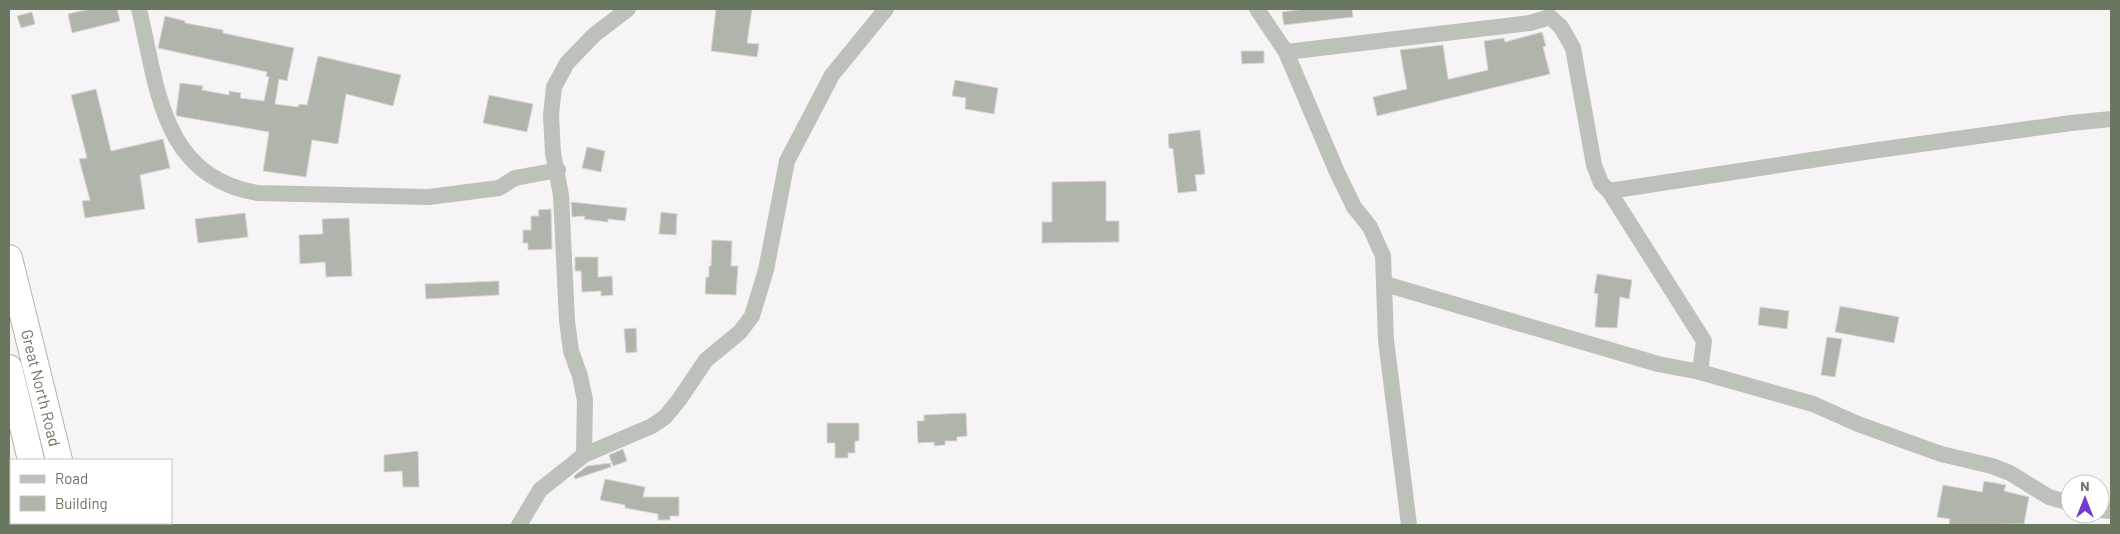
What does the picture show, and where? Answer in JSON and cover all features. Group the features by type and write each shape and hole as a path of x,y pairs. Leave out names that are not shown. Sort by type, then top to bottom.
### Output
{"highway":[{"name":"Great North Road","path":"9,258 58,459"},
{"name":"Great North Road","path":"9,368 31,459"}],"street":[{"path":"139,9 165,119 190,158 201,170 217,181 236,189 258,193 429,198 498,188 515,178 558,170"},
{"path":"584,455 585,400 580,376 571,352 567,321 558,170 553,152 551,114 554,87 567,63 594,35 628,9"},
{"path":"520,525 540,490 584,455 652,426 664,417 679,400 706,360 740,332 752,316 766,270 787,161 832,74 886,9"},
{"path":"1257,9 1286,52 1337,172 1354,207 1370,227 1383,256 1386,340 1409,525"},
{"path":"1286,52 1530,23 1550,18 1561,27 1573,48 1594,165 1601,183 1609,191 1704,341 1700,372"},
{"path":"1609,191 1871,151 2071,123 2111,120"},
{"path":"1385,284 1658,364 1700,372 1813,404 1858,424 1941,454 1992,466 2010,473 2049,497 2060,500"}],"building":[{"path":"90,9 117,9 120,21 72,33 68,14"},
{"path":"716,9 752,9 747,43 759,44 757,57 711,51"},
{"path":"1305,9 1352,9 1353,17 1284,25 1282,12"},
{"path":"32,12 35,24 21,28 17,16"},
{"path":"165,16 185,21 185,23 223,30 223,33 294,48 287,81 279,79 275,104 298,107 299,104 307,105 318,56 401,75 393,106 346,94 338,144 312,140 306,177 263,171 269,132 177,116 176,114 180,83 203,86 202,90 229,95 229,91 241,93 240,98 264,101 269,77 266,76 267,72 158,48"},
{"path":"1542,32 1546,46 1543,47 1550,74 1377,116 1373,97 1407,89 1400,50 1443,45 1448,79 1450,79 1488,70 1484,41 1504,38 1505,42"},
{"path":"1241,51 1264,51 1264,63 1242,64"},
{"path":"955,80 998,88 994,114 965,109 966,98 952,96"},
{"path":"96,89 111,151 163,139 170,168 140,175 145,209 85,218 82,201 90,200 79,159 87,158 71,95"},
{"path":"489,95 533,104 527,132 483,123"},
{"path":"1200,130 1205,174 1195,175 1197,191 1178,193 1173,149 1169,148 1168,134"},
{"path":"587,147 605,151 601,172 582,168"},
{"path":"1106,181 1106,221 1119,221 1119,242 1042,243 1042,222 1052,222 1052,182"},
{"path":"571,202 627,208 625,221 608,219 608,222 584,219 585,216 572,217"},
{"path":"551,209 552,249 528,250 528,243 523,243 523,230 531,230 531,216 539,216 538,210"},
{"path":"661,212 677,214 676,235 659,234"},
{"path":"245,213 248,237 198,243 195,219"},
{"path":"349,218 352,276 326,277 325,262 300,264 299,235 323,234 322,219"},
{"path":"712,240 732,241 731,266 738,266 736,295 705,294 706,277 709,277 709,266 711,266"},
{"path":"575,257 598,257 598,277 612,276 613,295 601,296 601,291 582,292 581,271 575,271"},
{"path":"1597,274 1632,280 1629,299 1620,297 1617,328 1595,327 1598,294 1594,293"},
{"path":"499,281 499,295 426,299 425,284"},
{"path":"1840,306 1899,317 1894,343 1835,332"},
{"path":"1760,307 1789,311 1787,329 1758,325"},
{"path":"636,328 637,352 626,353 624,329"},
{"path":"1827,337 1842,339 1835,377 1821,375"},
{"path":"966,413 967,436 957,437 957,441 945,441 945,445 934,446 934,442 918,443 917,421 924,421 924,415"},
{"path":"827,423 859,423 859,441 855,441 855,453 848,453 848,458 835,458 835,443 827,443"},
{"path":"623,449 627,461 613,466 609,455"},
{"path":"418,451 419,487 403,487 402,471 384,472 384,455"},
{"path":"610,463 611,467 575,479 574,476 587,466"},
{"path":"605,479 645,487 643,497 679,497 679,516 670,516 670,520 658,520 658,514 625,508 625,505 600,500"},
{"path":"1984,481 2006,485 2004,491 2029,497 2024,524 1949,525 1950,519 1937,517 1943,485 1982,492"}]}
